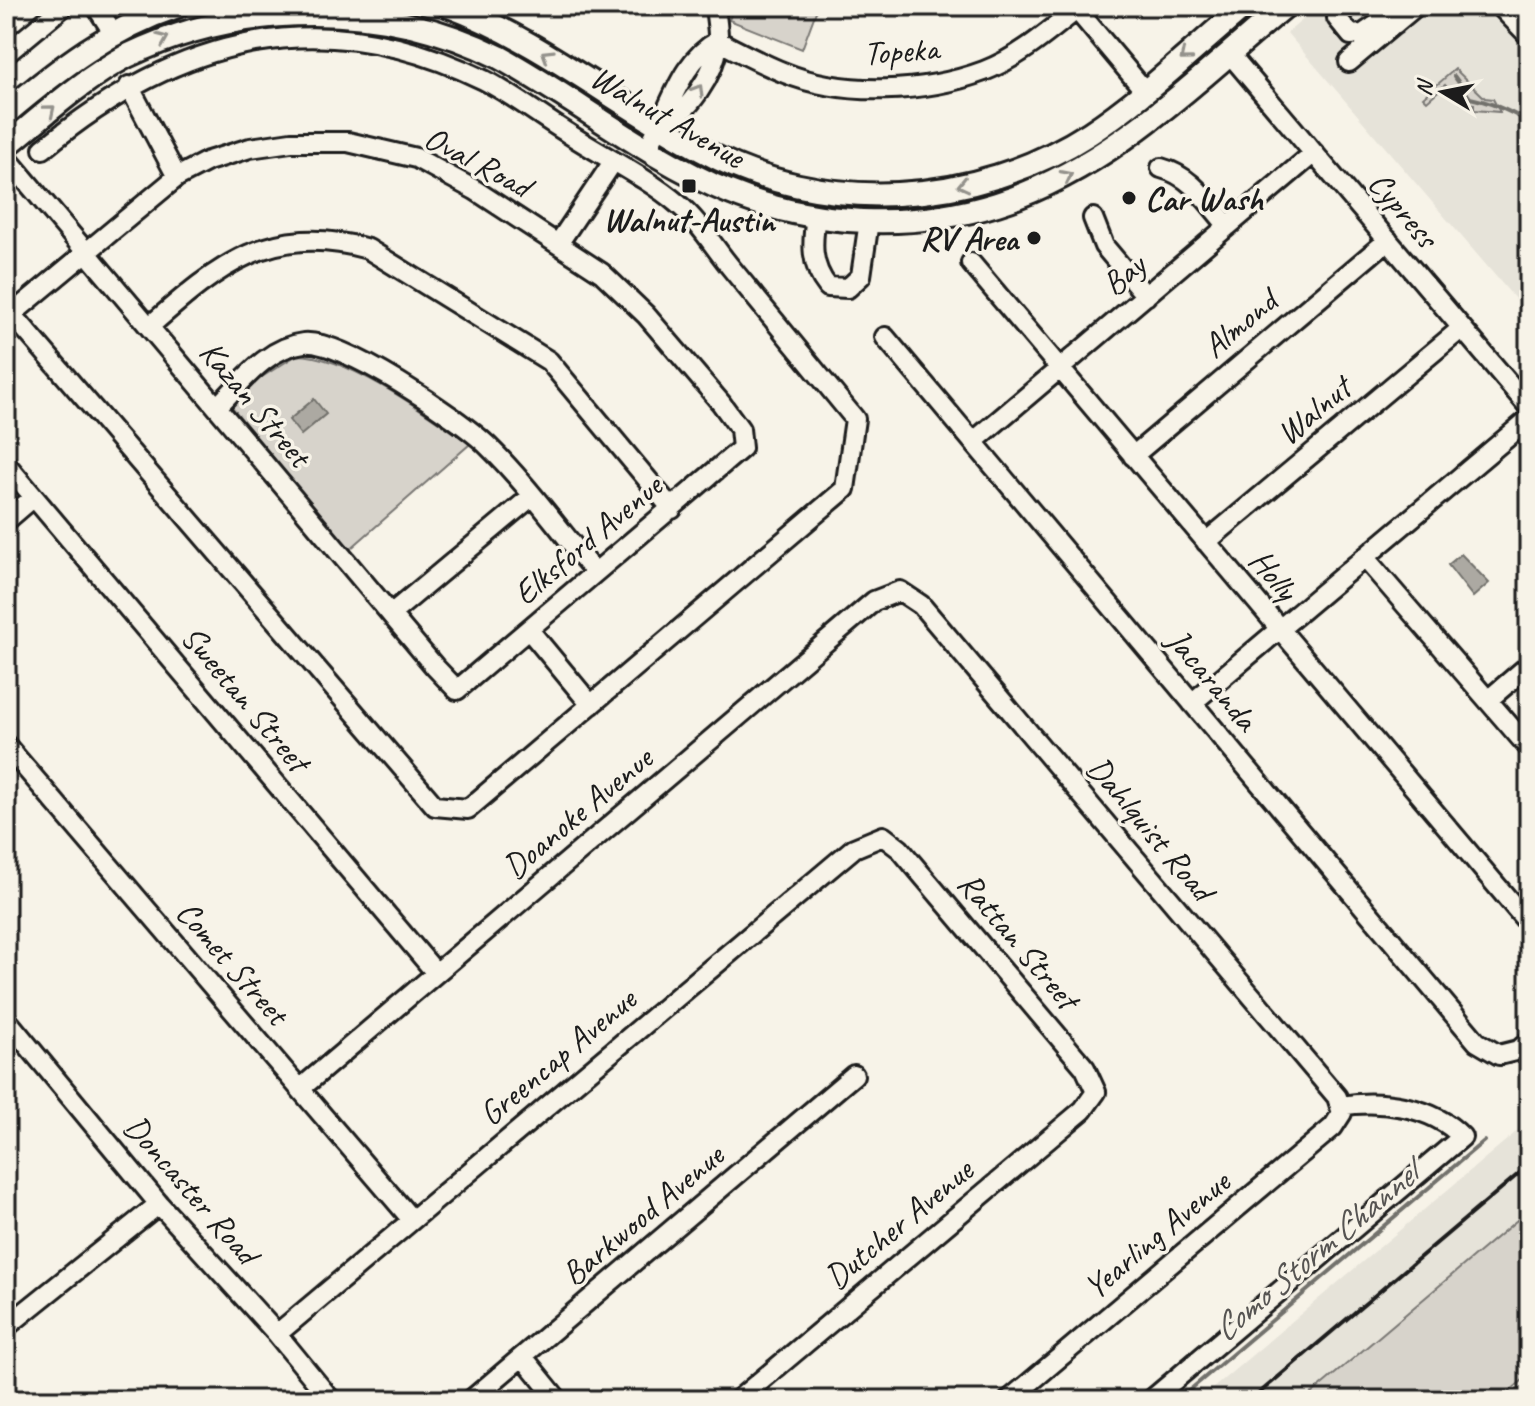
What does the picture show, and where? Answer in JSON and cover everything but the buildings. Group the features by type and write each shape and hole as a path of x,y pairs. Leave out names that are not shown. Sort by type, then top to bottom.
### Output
{"main road":[{"path":"6,113 58,69 114,34 177,6"},
{"name":"Walnut Avenue","path":"449,6 519,38 716,157 788,184 847,193 908,194 968,185 1031,165 1091,132 1245,6"},
{"name":"Walnut Avenue","path":"6,146 108,67 152,43 199,26 262,12 322,9 433,16 647,148 731,193 816,216 869,221 923,219 970,211 1058,181 1110,151 1285,6"}],"street":[{"path":"6,54 64,6"},
{"path":"96,6 114,34"},
{"path":"647,148 661,126 665,106 703,49 718,41 715,6"},
{"path":"1340,6 1337,18 1351,35 1363,34 1388,17 1395,24"},
{"path":"1349,62 1416,6"},
{"path":"1500,6 1529,36"},
{"name":"Topeka","path":"718,41 787,74 826,84 905,88 985,71 1032,43 1079,8 1144,90"},
{"path":"9,311 435,806 468,809 845,489 855,419 679,205 486,81 439,60 389,45 338,37 287,36 231,45 181,60 129,86 79,119 43,149"},
{"name":"Cypress","path":"1229,53 1529,407"},
{"path":"129,86 177,177"},
{"name":"Oval Road","path":"9,311 88,254 177,177 208,161 250,148 291,142 348,142 416,158 475,190 602,273 646,315 740,429"},
{"name":"Bay","path":"973,442 1314,153"},
{"name":"Kazan Street","path":"6,157 457,690"},
{"path":"558,244 613,162"},
{"path":"1161,168 1179,172 1190,181 1228,226"},
{"path":"816,216 812,247 819,276 828,287 848,288 861,276 869,221"},
{"path":"1093,218 1104,246 1146,296"},
{"path":"150,326 214,271 275,244 335,240 368,249 549,361 672,509"},
{"name":"Almond","path":"1133,456 1388,240"},
{"name":"Holly","path":"971,263 1529,924"},
{"name":"Walnut","path":"1206,542 1462,328"},
{"name":"Jacaranda","path":"885,337 1477,1042 1499,1055 1519,1050 1529,1041"},
{"path":"217,407 280,350 302,343 321,343 344,350 461,424 489,447 595,572"},
{"path":"1192,703 1529,419"},
{"name":"Elksford Avenue","path":"457,690 742,448 740,429"},
{"name":"Sweetan Street","path":"6,464 436,973"},
{"path":"6,521 34,497"},
{"path":"391,614 531,497"},
{"path":"1365,558 1529,748"},
{"name":"Doanoke Avenue","path":"300,1089 874,601 900,591"},
{"name":"Dahlquist Road","path":"900,591 921,605 1337,1097 1341,1110"},
{"path":"529,630 591,705"},
{"path":"1488,700 1529,665"},
{"name":"Comet Street","path":"6,745 412,1220"},
{"name":"Rattan Street","path":"883,836 900,849 1085,1068 1096,1092"},
{"name":"Greencap Avenue","path":"277,1334 854,848 883,836"},
{"name":"Doncaster Road","path":"6,1019 159,1204 277,1334 331,1400"},
{"name":"Barkwood Avenue","path":"471,1400 854,1075"},
{"name":"Dutcher Avenue","path":"738,1400 1083,1110 1096,1092"},
{"path":"1151,1400 1462,1137 1435,1116 1366,1101 1341,1110"},
{"name":"Yearling Avenue","path":"1009,1400 1333,1127 1341,1110"},
{"path":"6,1327 159,1204"},
{"path":"523,1357 558,1400"}],"shaded area":[{"path":"734,6 818,6 802,49 729,20"},
{"path":"1319,6 1529,6 1529,315 1287,33"},
{"path":"1455,69 1485,98 1493,99 1500,112 1474,110 1474,104 1461,103 1445,85 1427,101 1423,97"},
{"path":"297,355 339,365 363,376 410,403 470,444 349,550 231,406 254,382"},
{"path":"314,399 326,414 301,435 289,420"},
{"path":"1461,554 1489,583 1473,597 1448,565"},
{"path":"1529,1121 1529,1210 1304,1400 1199,1400"},
{"path":"1529,1210 1529,1375 1499,1400 1304,1400"}],"waterway":[{"path":"1454,76 1470,98 1494,105 1529,122"},
{"name":"Como Storm Channel","path":"1178,1400 1484,1141"}],"railway":[{"path":"1251,1400 1529,1165"}],"place":[{"name":"Walnut-Austin","path":"689,186"},
{"name":"Car Wash","path":"1129,198"},
{"name":"RV Area","path":"1034,238"}]}
